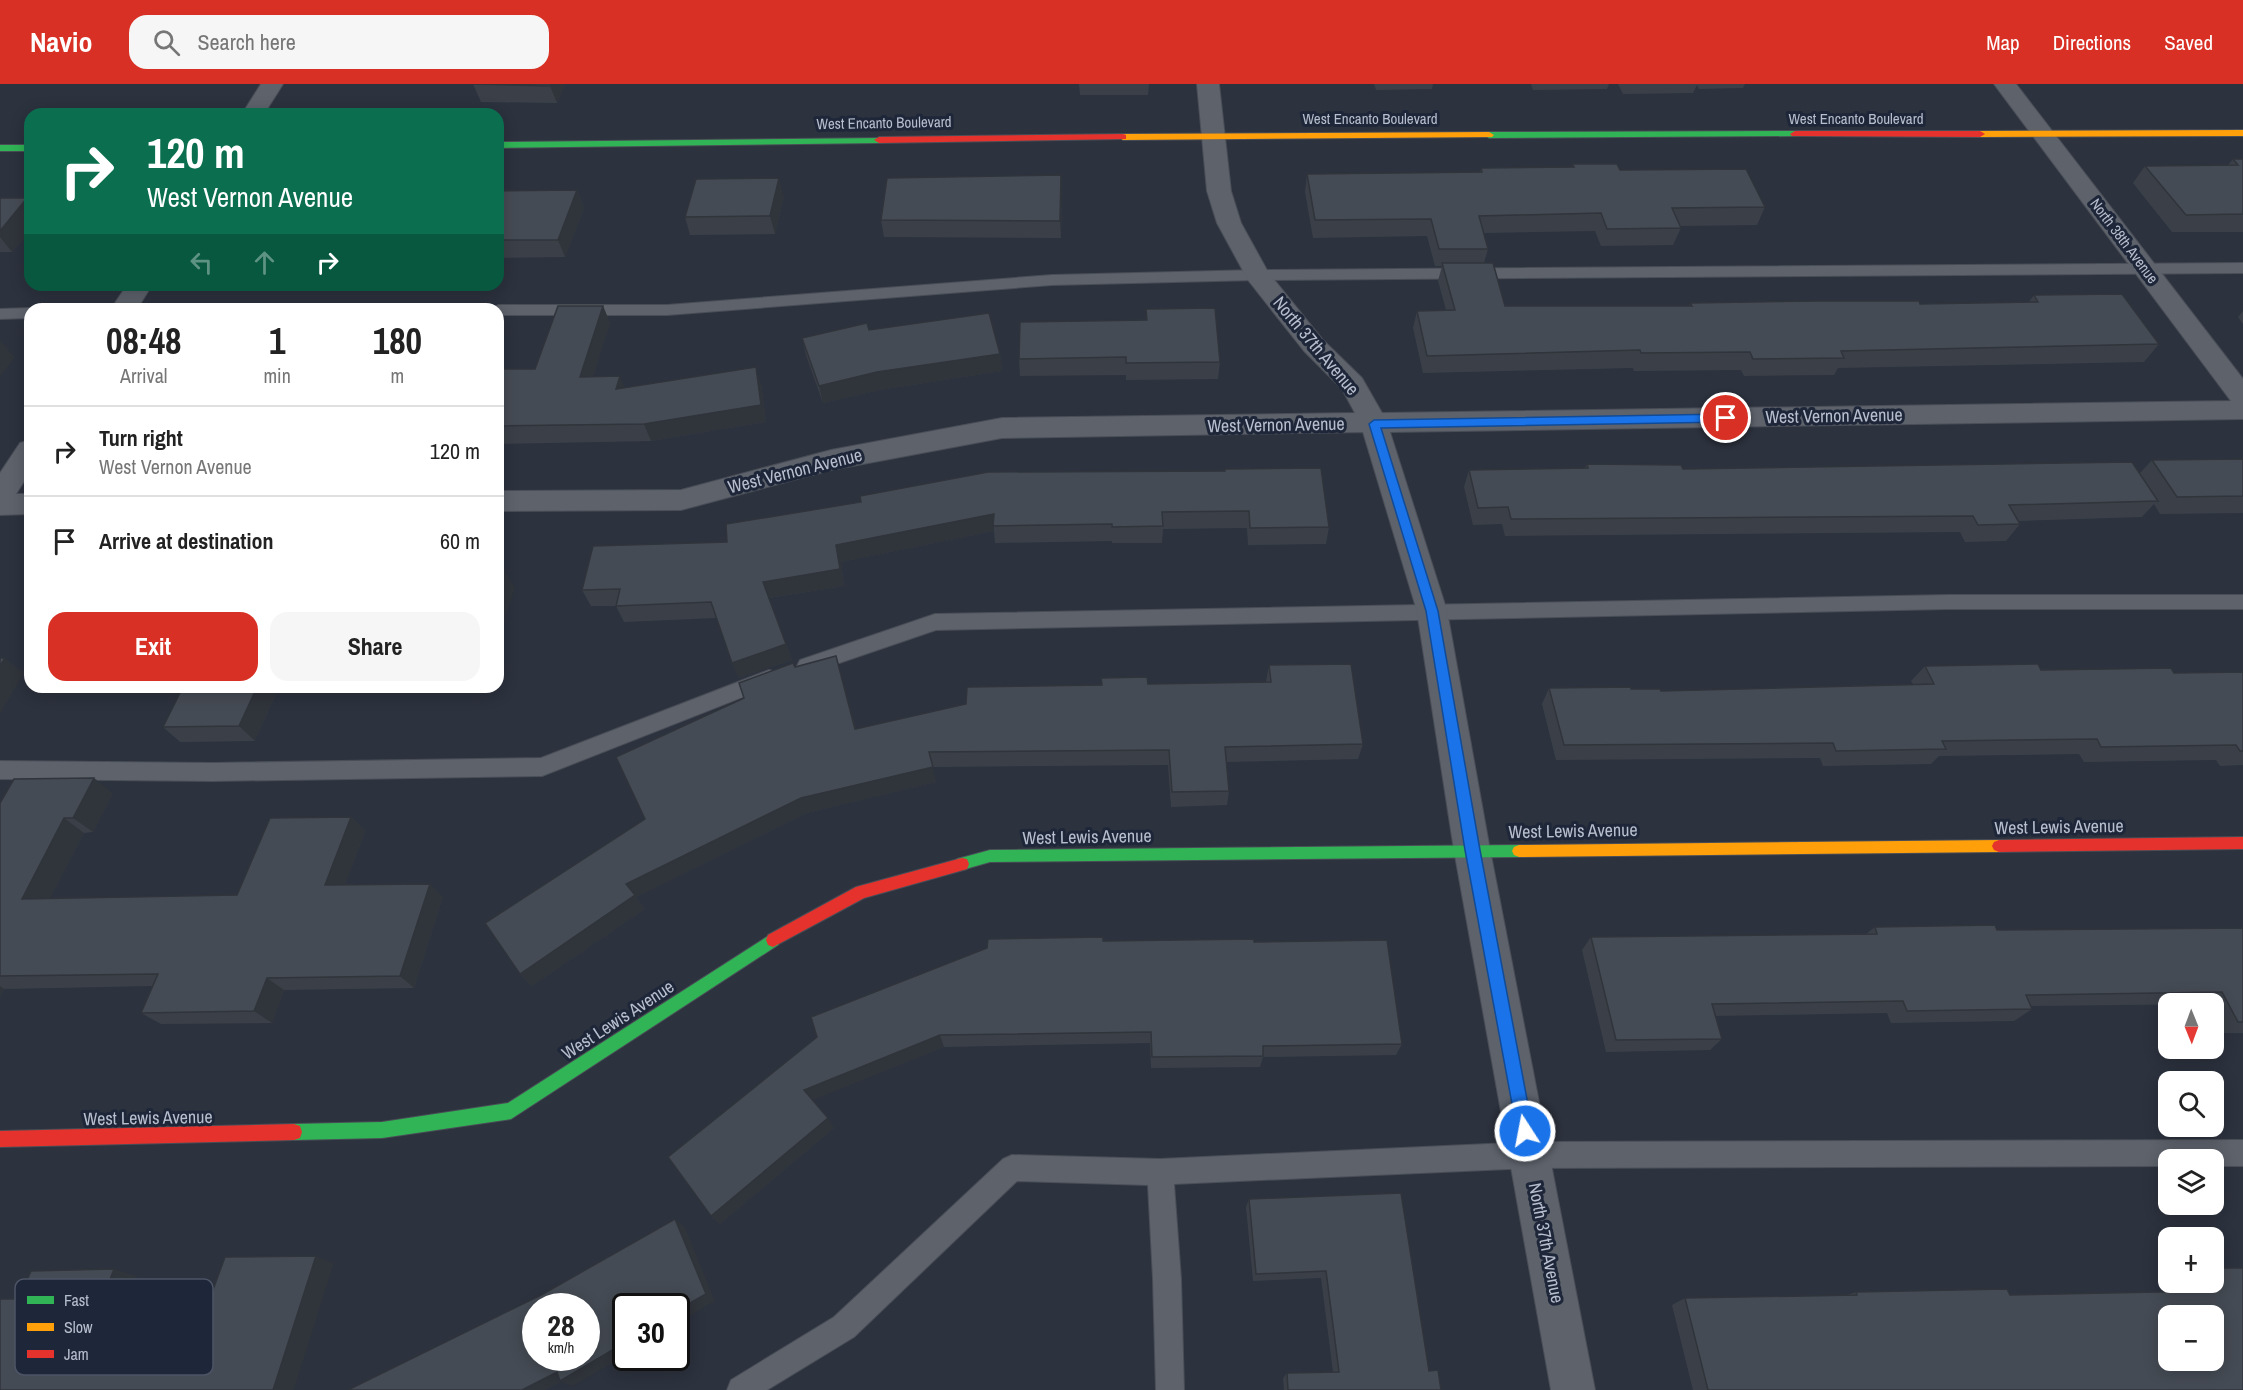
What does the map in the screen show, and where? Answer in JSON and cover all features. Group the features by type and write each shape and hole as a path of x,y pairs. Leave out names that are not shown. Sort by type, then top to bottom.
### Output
{"street":[{"path":"257,108 272,84"},
{"name":"North 37th Avenue","path":"1208,84 1219,191 1229,223 1257,275 1313,345 1353,384 1374,424 1432,611 1472,850 1573,1390"},
{"name":"North 38th Avenue","path":"2005,84 2243,398"},
{"name":"West Encanto Boulevard","path":"504,145 1212,136 2243,133"},
{"path":"0,148 24,148"},
{"name":"West Vernon Avenue","path":"504,501 681,500 831,460 1002,428 2243,410"},
{"path":"0,495 24,459"},
{"path":"0,505 24,504"},
{"name":"West Lewis Avenue","path":"0,1139 381,1130 511,1111 781,935 851,897 861,892 990,856 2243,843"}],"lane":[{"path":"504,310 667,310 1052,280 1257,275 2243,268"},
{"path":"0,314 24,313"},
{"path":"0,770 213,772 542,767 761,681 935,622 1960,602 2243,602"},
{"path":"741,1390 844,1328 1012,1168 1160,1172 1529,1155 2243,1153"},
{"path":"1160,1172 1167,1279 1170,1390"}],"building":[{"path":"473,84 551,84 550,86"},
{"path":"2233,159 2243,159 2243,214 2186,215 2145,166 2238,165"},
{"path":"1572,164 1617,164 1620,170 1746,169 1765,207 1672,208 1681,228 1607,229 1601,213 1479,216 1488,249 1439,249 1431,219 1315,220 1307,174 1482,172 1481,168 1574,167"},
{"path":"1061,175 1060,221 881,220 887,178"},
{"path":"779,178 770,216 685,217 696,179"},
{"path":"577,190 558,240 504,240 504,191"},
{"path":"0,198 24,198 24,202 0,231"},
{"path":"1442,263 1493,263 1505,306 1692,306 1690,303 1815,301 1919,301 1920,304 2038,302 2034,295 2122,294 2159,344 1841,351 1844,358 1753,359 1750,352 1641,353 1640,350 1427,356 1417,311 1455,310"},
{"path":"558,306 603,306 580,377 620,376 616,389 756,367 761,405 644,424 504,426 504,369 535,369"},
{"path":"1215,308 1220,362 1126,363 1126,357 1019,359 1020,322 1147,320 1146,309"},
{"path":"989,313 1000,354 877,372 819,386 802,338 867,323 869,330"},
{"path":"2243,459 2243,496 2177,497 2152,460"},
{"path":"2132,462 2158,501 2009,505 2020,524 1978,525 1973,516 1511,519 1508,507 1478,508 1469,470 1588,468 1587,464 1681,465 1683,469"},
{"path":"1321,468 1329,527 1250,528 1249,511 1162,512 1163,526 1112,527 1112,524 993,526 994,514 836,545 840,569 763,582 786,644 732,663 711,602 616,606 620,589 582,590 593,546 727,542 726,524 861,502 860,496 988,472 1225,471 1225,469"},
{"path":"836,656 855,729 966,704 967,687 1102,685 1101,678 1147,677 1148,684 1271,682 1269,665 1351,664 1363,744 1225,747 1229,791 1172,792 1169,750 929,752 933,767 801,798 626,884 635,895 520,974 485,923 645,819 616,757 744,698 739,683 793,663 795,667"},
{"path":"2038,664 2041,670 2171,668 2174,673 2243,672 2243,751 2240,751 2236,745 2101,747 2097,739 1942,741 1946,749 1836,751 1833,743 1564,745 1549,688 1631,687 1631,689 1660,689 1661,691 1934,684 1925,666"},
{"path":"180,693 254,693 239,726 163,727"},
{"path":"94,778 73,818 64,818 22,899 237,895 270,818 351,817 325,885 430,884 400,976 267,978 254,1011 141,1013 158,974 0,976 0,803 14,779"},
{"path":"1995,925 1997,930 2243,928 2243,1022 2238,1022 2222,992 2026,995 2032,1009 1907,1011 1903,1001 1712,1004 1722,1039 1616,1040 1591,937 1877,934 1875,927"},
{"path":"1103,937 1103,941 1387,940 1402,1044 1263,1046 1263,1056 1152,1057 1151,1032 940,1035 804,1090 828,1118 711,1216 668,1157 817,1037 811,1017 987,948 988,939"},
{"path":"1401,1193 1429,1371 1438,1370 1441,1390 1288,1390 1287,1373 1339,1372 1326,1271 1256,1274 1249,1199"},
{"path":"675,1219 706,1294 690,1303 690,1293 612,1293 612,1350 600,1357 600,1293 545,1293"},
{"path":"316,1256 273,1390 0,1390 0,1299 15,1299 15,1375 213,1375 213,1290 225,1257"},
{"path":"2224,1268 2243,1268 2243,1390 1708,1390 1685,1298 1857,1295 1856,1292 2007,1289 2010,1295 2224,1293"},
{"path":"114,1269 110,1279 28,1279 31,1271"},
{"path":"522,1304 522,1371 577,1371 560,1381 557,1372 522,1390 348,1390"}],"traffic: fast":[{"path":"1489,135 1795,134"},
{"path":"504,145 879,140"},
{"path":"0,148 24,148"},
{"path":"962,864 990,856 1519,851"},
{"path":"294,1132 382,1130 511,1111 773,940"}],"traffic: slow":[{"path":"1980,134 2243,133"},
{"path":"1123,137 1489,135"},
{"path":"1519,851 1999,846"}],"traffic: jam":[{"path":"1795,134 1980,134"},
{"path":"879,140 1123,137"},
{"path":"1999,846 2243,843"},
{"path":"773,940 861,892 962,864"},
{"path":"0,1139 294,1132"}],"route":[{"path":"1525,1131 1472,850 1432,611 1374,424 1726,418"}]}
